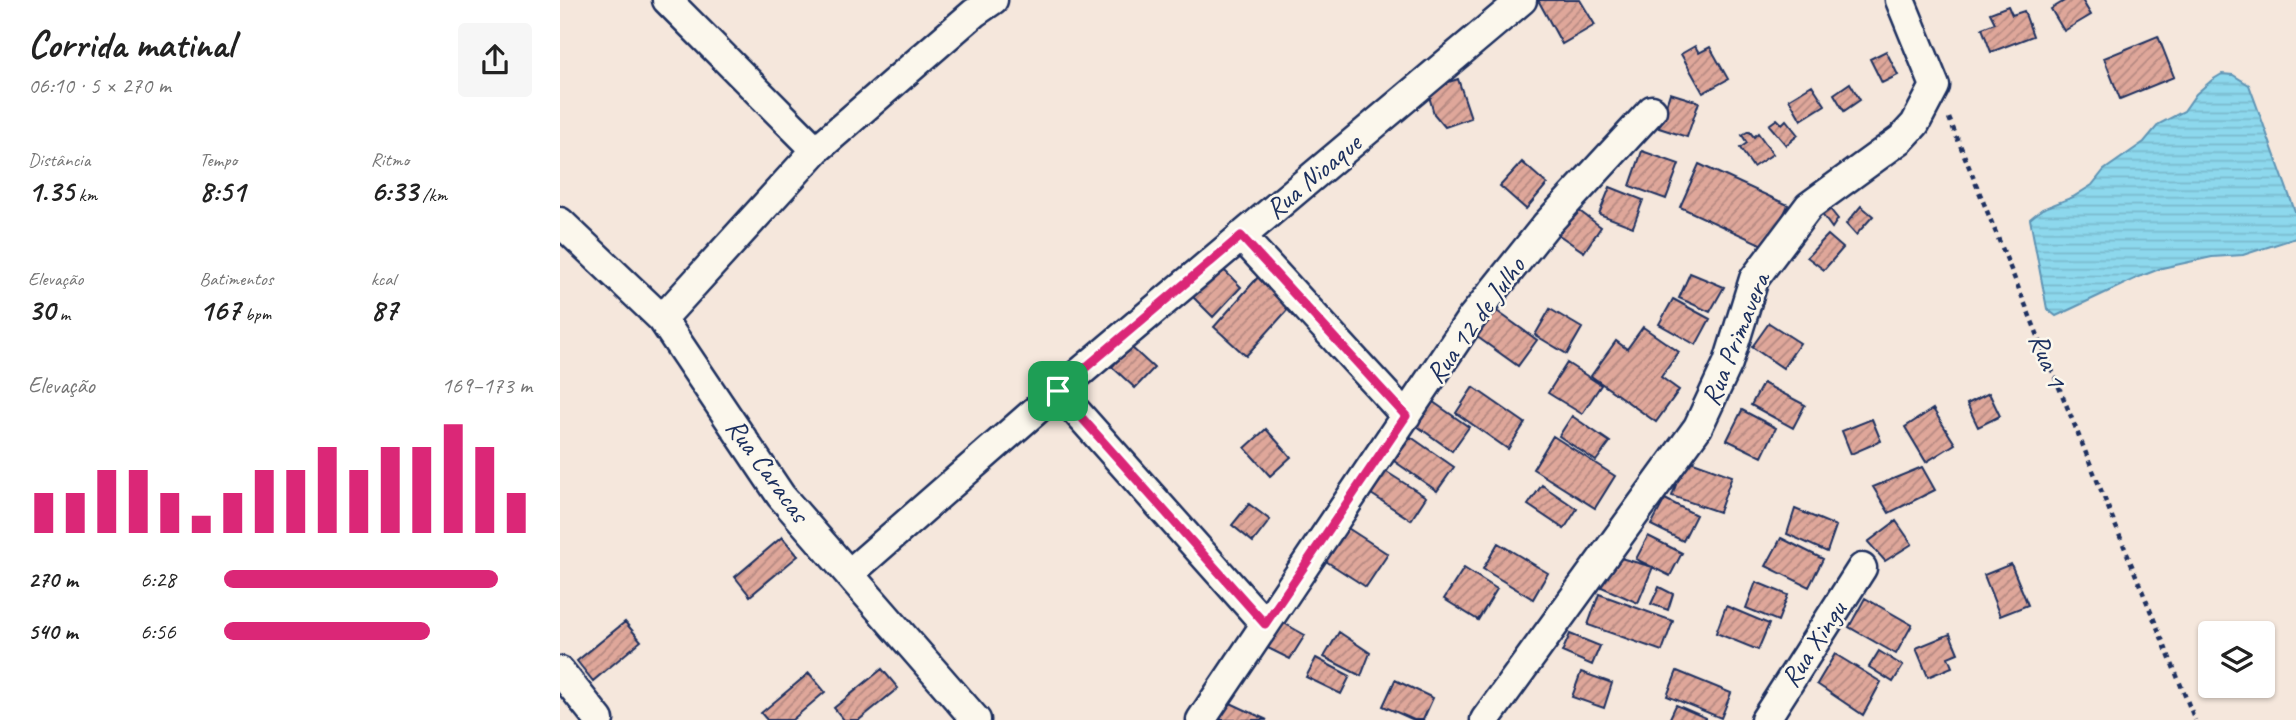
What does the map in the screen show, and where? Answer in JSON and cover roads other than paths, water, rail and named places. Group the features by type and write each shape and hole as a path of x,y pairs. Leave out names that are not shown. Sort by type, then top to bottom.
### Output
{"street":[{"path":"667,0 816,150"},
{"name":"Rua Nioaque","path":"850,573 1058,391 1522,0"},
{"name":"Rua Primavera","path":"1485,720 1698,427 1728,363 1754,279 1809,206 1901,139 1915,124 1935,86 1900,0"},
{"path":"662,319 816,150 977,4"},
{"name":"Rua 12 de Julho","path":"1201,720 1470,320 1546,225 1652,110"},
{"name":"Rua Caracas","path":"560,222 662,319 781,496 850,573 968,717"},
{"path":"1241,236 1406,416"},
{"path":"1058,391 1265,624"},
{"name":"Rua Xingu","path":"1765,720 1862,568"},
{"path":"560,671 599,720"}],"water":[{"path":"2222,74 2233,75 2249,85 2296,214 2296,238 2243,255 2212,257 2162,268 2056,316 2047,309 2030,219 2042,209 2073,197 2092,185 2104,170 2144,142 2159,124 2184,111 2196,94"}]}
